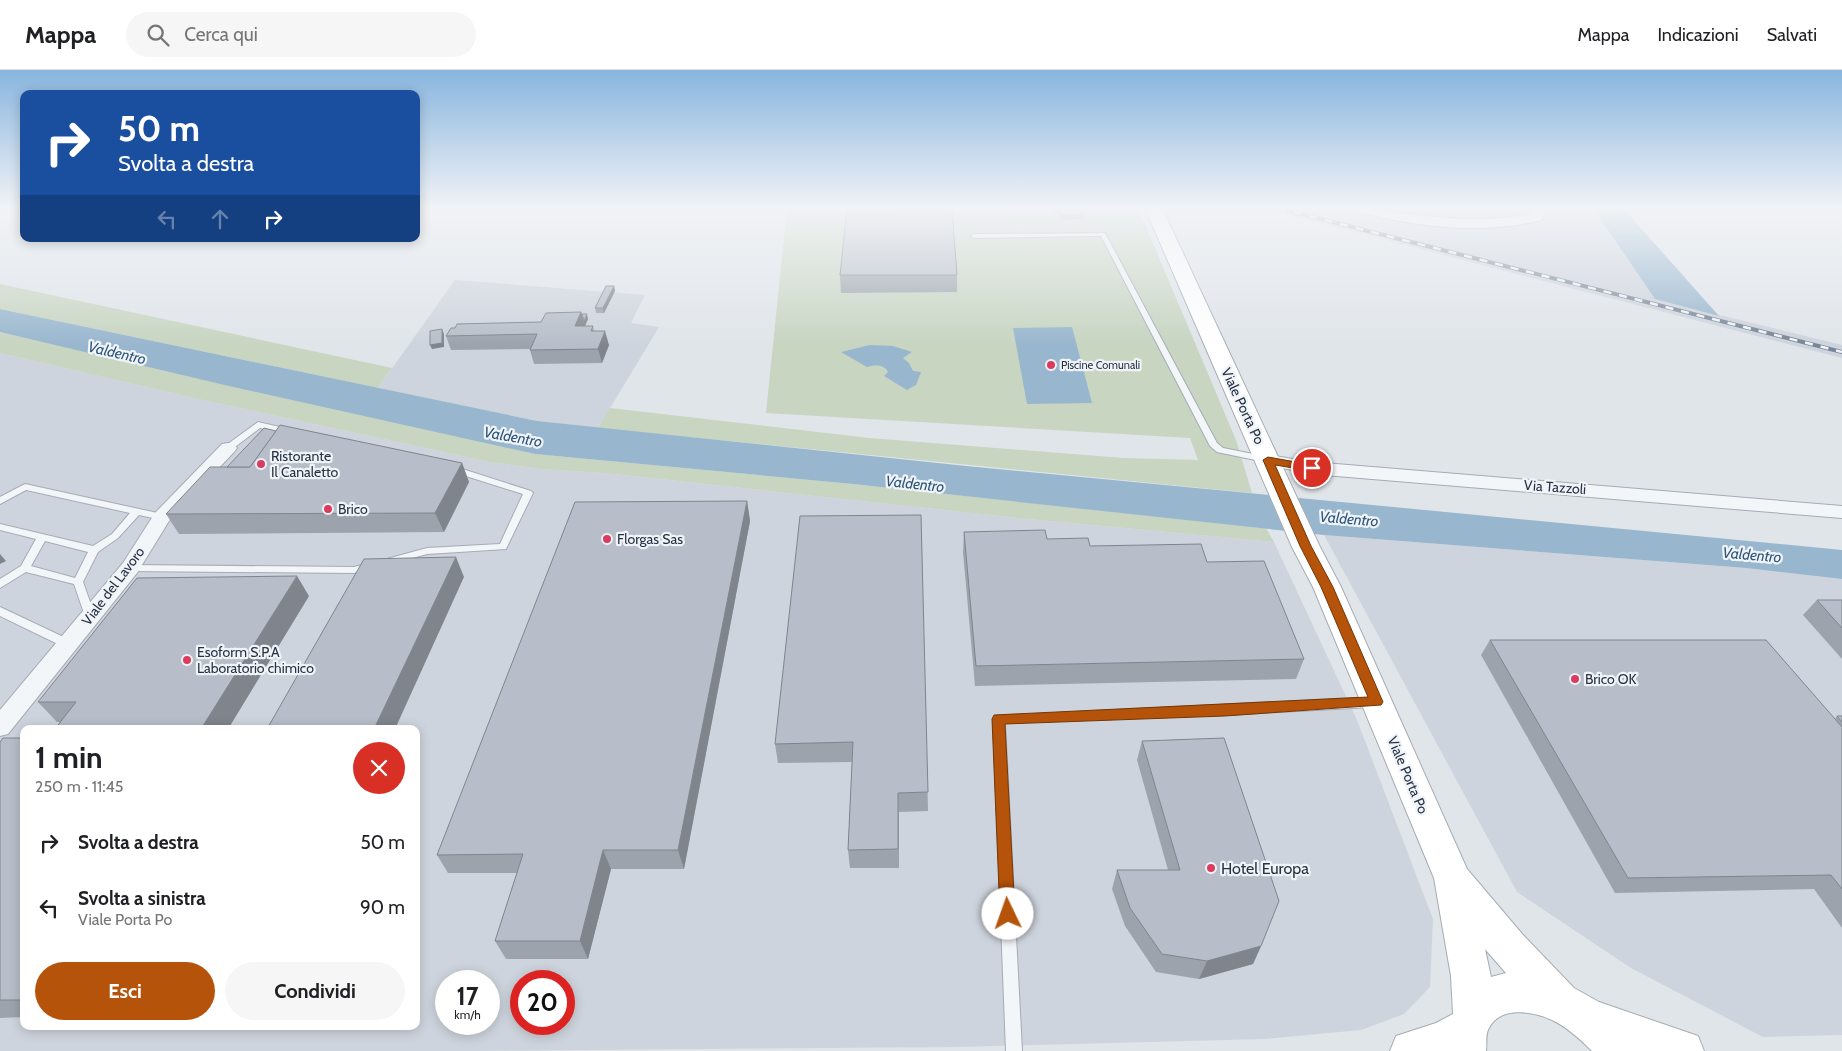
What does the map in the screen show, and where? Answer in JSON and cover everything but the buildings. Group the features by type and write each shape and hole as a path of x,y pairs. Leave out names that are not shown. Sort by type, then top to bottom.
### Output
{"main road":[{"name":"Viale Porta Po","path":"1174,254 1306,546 1327,587 1452,878 1471,976 1468,1031"},
{"name":"Viale Porta Po","path":"1452,878 1509,948 1574,1011 1609,1038 1619,1051"},
{"name":"Viale Porta Po","path":"1468,1031 1484,1001 1500,994 1519,992 1540,995 1574,1011"},
{"path":"1574,1011 1634,1036 1683,1051"},
{"path":"1411,1051 1444,1042 1468,1031"}],"street":[{"name":"Viale del Lavoro","path":"0,727 130,568 162,517 228,448"},
{"name":"Via Tazzoli","path":"1268,460 1312,468 1842,512"}],"lane":[{"path":"1113,254 1213,444 1220,450 1268,460"},
{"path":"228,448 258,425 296,433"},
{"path":"130,568 354,570 427,551 503,547 528,493 447,467"},
{"path":"0,501 25,487 162,517"},
{"path":"90,616 78,582 94,550 115,536 136,512"},
{"path":"0,527 94,550"},
{"path":"0,584 25,568 42,537"},
{"path":"25,568 78,582"},
{"path":"0,611 68,644"},
{"path":"1014,1051 998,719 1377,702"}],"shaded area":[{"path":"1438,254 1624,254 1655,299 1842,345 1842,358"},
{"path":"455,280 645,295 631,323 659,327 598,428 537,421 378,388"},
{"path":"0,353 198,399 490,462 540,469 604,473 1028,519 1274,542 1357,720 1433,919 1430,987 1404,1014 1361,1030 1264,1039 955,1047 466,1051 0,1051"},
{"path":"1324,535 1746,568 1842,579 1842,1035 1763,1037 1631,968 1517,892"}],"green space":[{"path":"782,254 1157,254 1236,440 1252,493 598,428 610,408 869,438 1123,458 1198,460 1190,438 766,413"},
{"path":"0,284 392,368 378,388 0,309"},
{"path":"0,332 535,454 853,484 1266,528 1274,542 1028,519 604,473 540,469 490,462 198,399 0,353"}],"water":[{"path":"1624,254 1664,254 1719,316 1655,299"},
{"name":"Valdentro","path":"0,309 537,421 966,466 1842,550 1842,579 1746,568 1324,535 853,484 535,454 229,386 0,332"},
{"name":"Piscine Comunali","path":"1072,327 1092,403 1027,404 1013,328"},
{"path":"870,345 893,346 912,352 903,358 909,363 913,371 921,372 916,385 907,390 884,376 888,372 882,366 867,367 841,352"}],"railway":[{"path":"1457,254 1842,352"}],"place":[{"name":"Piscine Comunali","path":"1051,365"},
{"name":"Ristorante Il Canaletto","path":"261,464"},
{"name":"Brico","path":"328,509"},
{"name":"Florgas Sas","path":"607,539"},
{"name":"Esoform S.P.A Laboratorio chimico","path":"187,660"},
{"name":"Brico OK","path":"1575,679"},
{"name":"Hotel Europa","path":"1211,868"}],"route":[{"path":"1008,914 998,719 1377,702 1327,587 1306,546 1268,460 1285,465 1312,468"}]}
